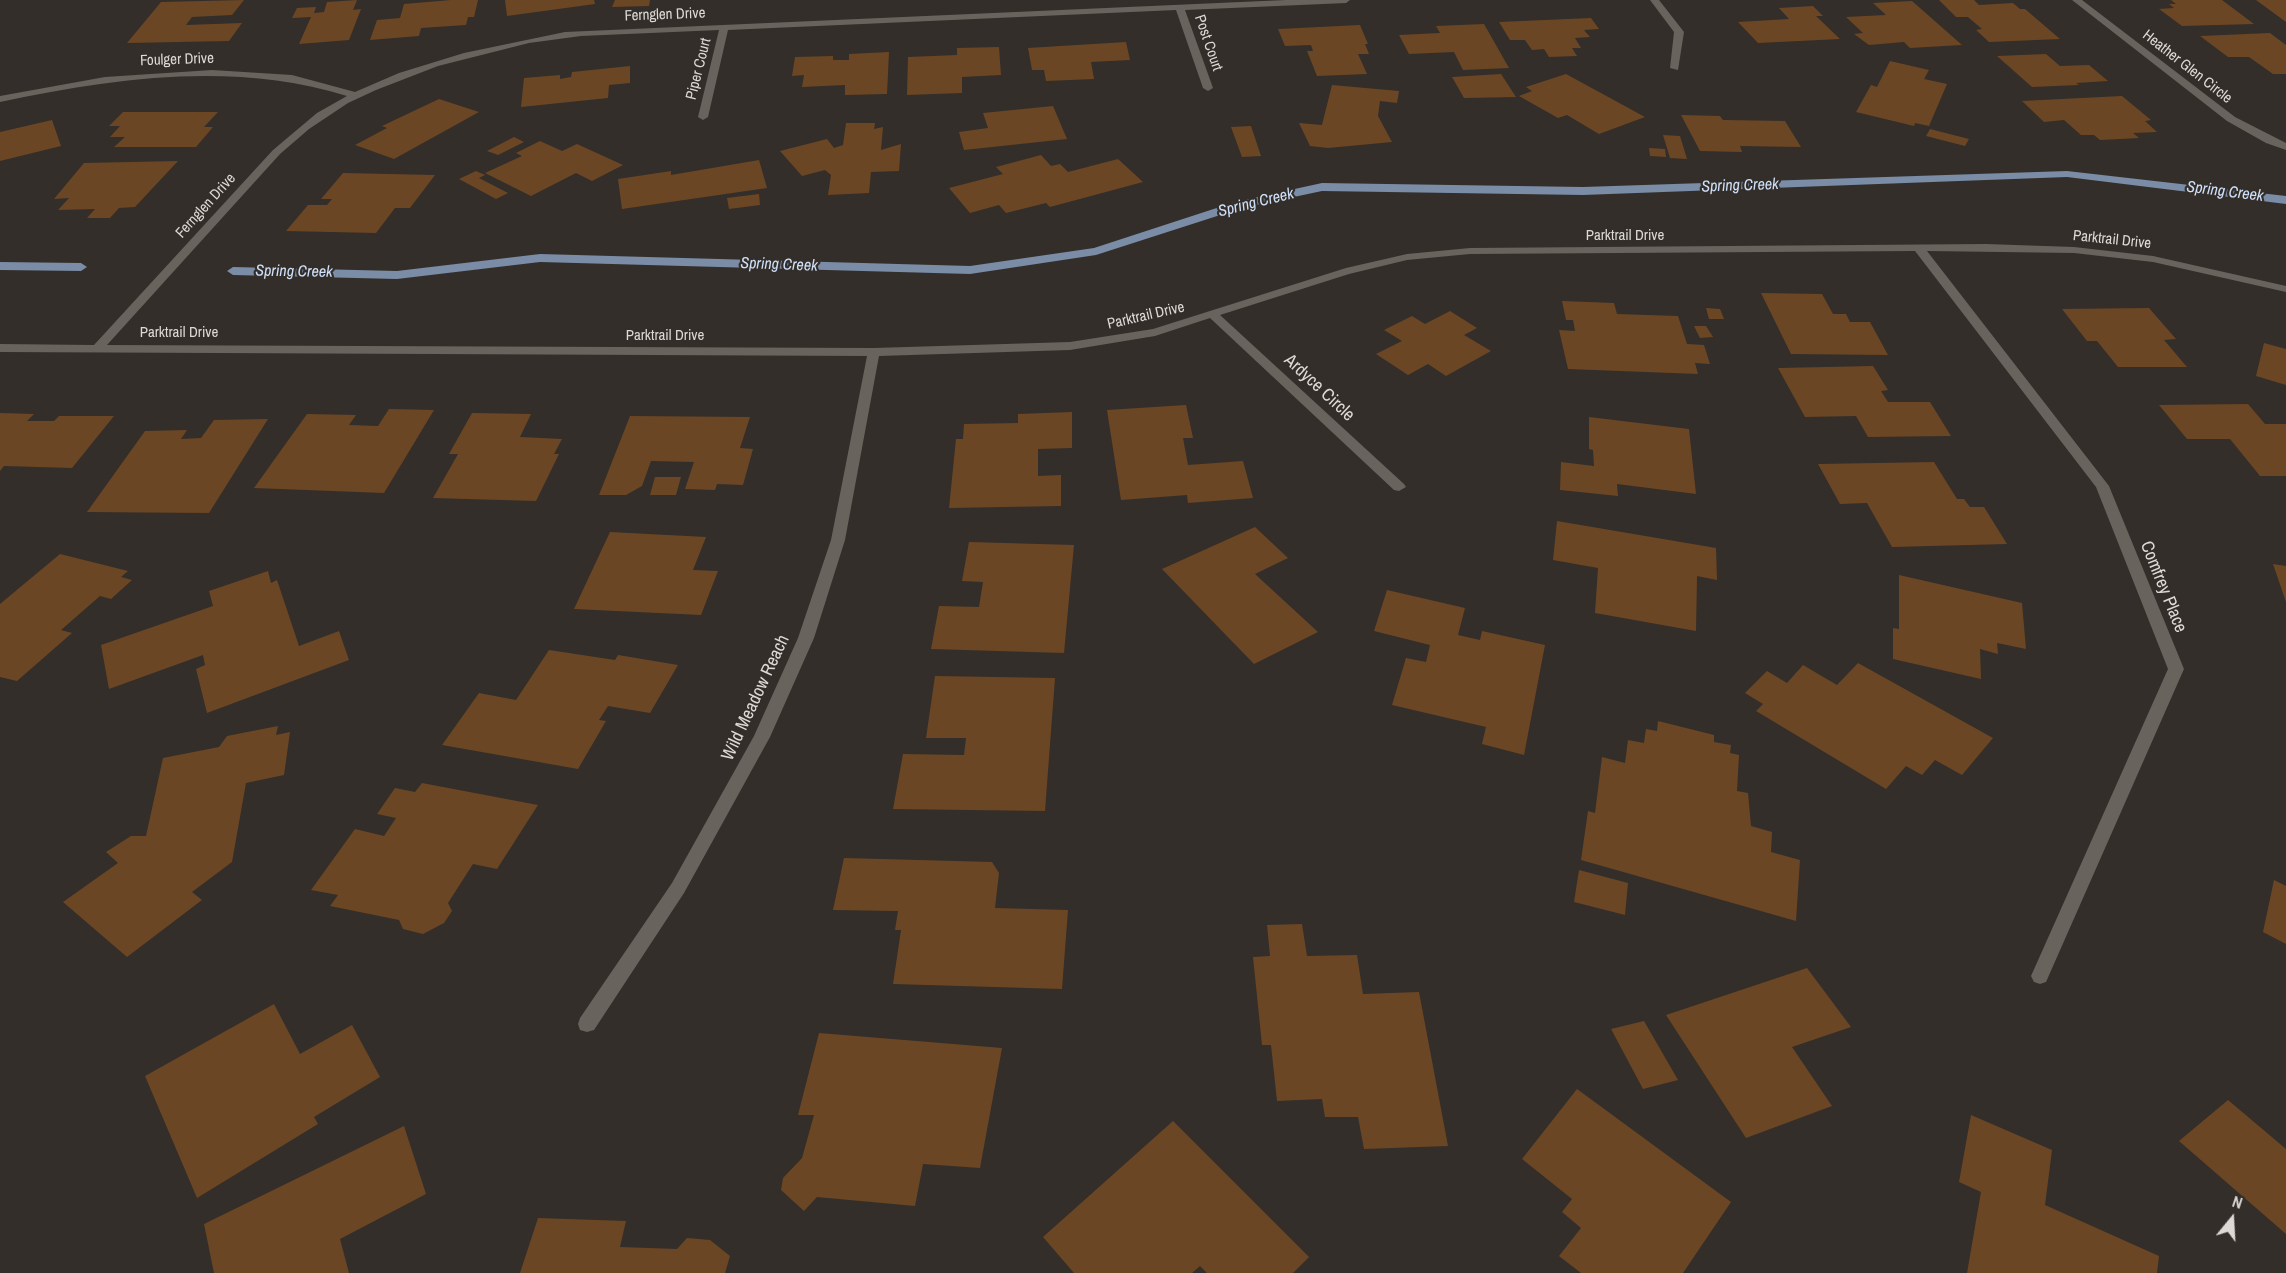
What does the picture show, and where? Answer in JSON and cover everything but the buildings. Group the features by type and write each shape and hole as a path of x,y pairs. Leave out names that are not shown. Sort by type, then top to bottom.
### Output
{"street":[{"name":"Fernglen Drive","path":"98,348 290,138 322,114 354,95 420,70 484,51 558,35 1346,0"},
{"path":"1654,0 1679,32 1675,68"},
{"name":"Heather Glen Circle","path":"2076,0 2231,119 2270,141 2286,147"},
{"name":"Post Court","path":"1180,8 1208,88"},
{"name":"Piper Court","path":"703,117 724,29"},
{"name":"Foulger Drive","path":"0,99 131,77 222,73 284,77 354,95"},
{"name":"Parktrail Drive","path":"0,348 874,352 1070,346 1155,332 1346,270 1407,257 1470,251 1986,247 2085,251 2153,259 2286,289"},
{"name":"Comfrey Place","path":"1919,248 2102,486 2176,669 2040,976"},
{"name":"Ardyce Circle","path":"1213,315 1399,487"},
{"name":"Wild Meadow Reach","path":"587,1024 678,888 762,737 806,638 838,540 874,352"}],"waterway":[{"name":"Spring Creek","path":"233,271 397,275 540,258 970,270 1096,251 1239,205 1322,187 1583,191 2067,174 2286,200"},
{"name":"Spring Creek","path":"0,266 81,267"}]}
